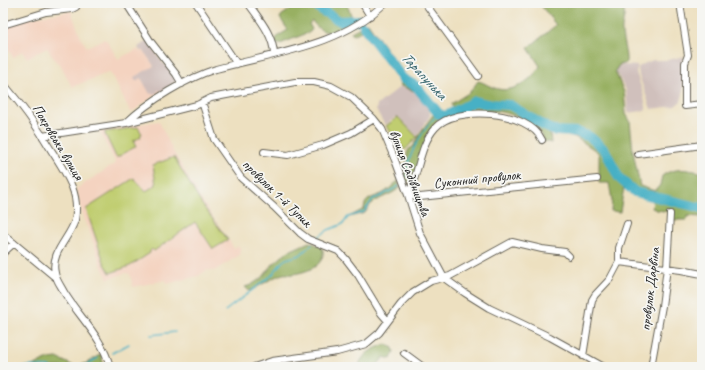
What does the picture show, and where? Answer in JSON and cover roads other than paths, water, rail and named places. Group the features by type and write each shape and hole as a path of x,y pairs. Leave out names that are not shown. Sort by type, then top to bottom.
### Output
{"street":[{"path":"126,3 147,36 182,84"},
{"path":"196,3 237,64"},
{"path":"248,3 272,40 274,54"},
{"path":"362,3 370,16"},
{"path":"126,123 144,107 182,84 215,70 337,36 370,16 385,3"},
{"path":"425,3 478,76"},
{"path":"680,3 688,55 684,63 685,106 702,104"},
{"path":"3,25 46,12 72,9 76,7"},
{"name":"вулиця Садівництва","path":"42,136 126,123 215,97 289,83 304,81 331,86 351,97 374,119 385,135 408,195 420,233 444,278 476,300 604,367"},
{"name":"Покровська вулиця","path":"3,83 26,110 68,179 74,193 76,213 73,224 61,245 55,260 54,266 56,278 75,310 101,345 106,354 110,367"},
{"name":"провулок 1-й Тупик","path":"202,102 214,139 241,178 308,239 338,251 358,275 378,308 388,321"},
{"name":"Суконний провулок","path":"542,140 530,127 504,116 471,114 458,116 447,120 435,128 431,135 424,149 415,180 408,195 420,197 597,179"},
{"path":"264,152 288,154 323,145 351,133 374,119"},
{"path":"638,154 702,145"},
{"name":"провулок Дарвіна","path":"651,367 667,268 670,214"},
{"path":"583,356 592,300 610,279 619,262 619,248 627,224"},
{"path":"3,234 56,278"},
{"path":"254,367 276,360 333,353 356,347 372,340 404,300 413,292 431,281 450,276 512,242 542,249 565,252 570,256"},
{"path":"3,253 14,243"},
{"path":"619,262 702,274"},
{"path":"404,353 423,367"}],"waterway":[{"name":"Тарапунька","path":"314,3 321,10 340,21 359,20"},
{"name":"Тарапунька","path":"364,27 403,79 416,86 439,114 445,116 448,115 475,101 487,104 510,105 555,131 577,132 590,137 605,150 619,178 635,192 702,208"},
{"path":"407,176 409,161 417,142 425,129 439,114"},
{"path":"315,239 328,230 343,224 348,217 364,212 373,199 399,186"},
{"path":"225,311 272,275 282,262 286,259 300,255 312,244"},
{"path":"151,335 175,332"},
{"path":"112,353 129,344"},
{"path":"82,367 98,358"},
{"path":"24,367 50,367"}]}
